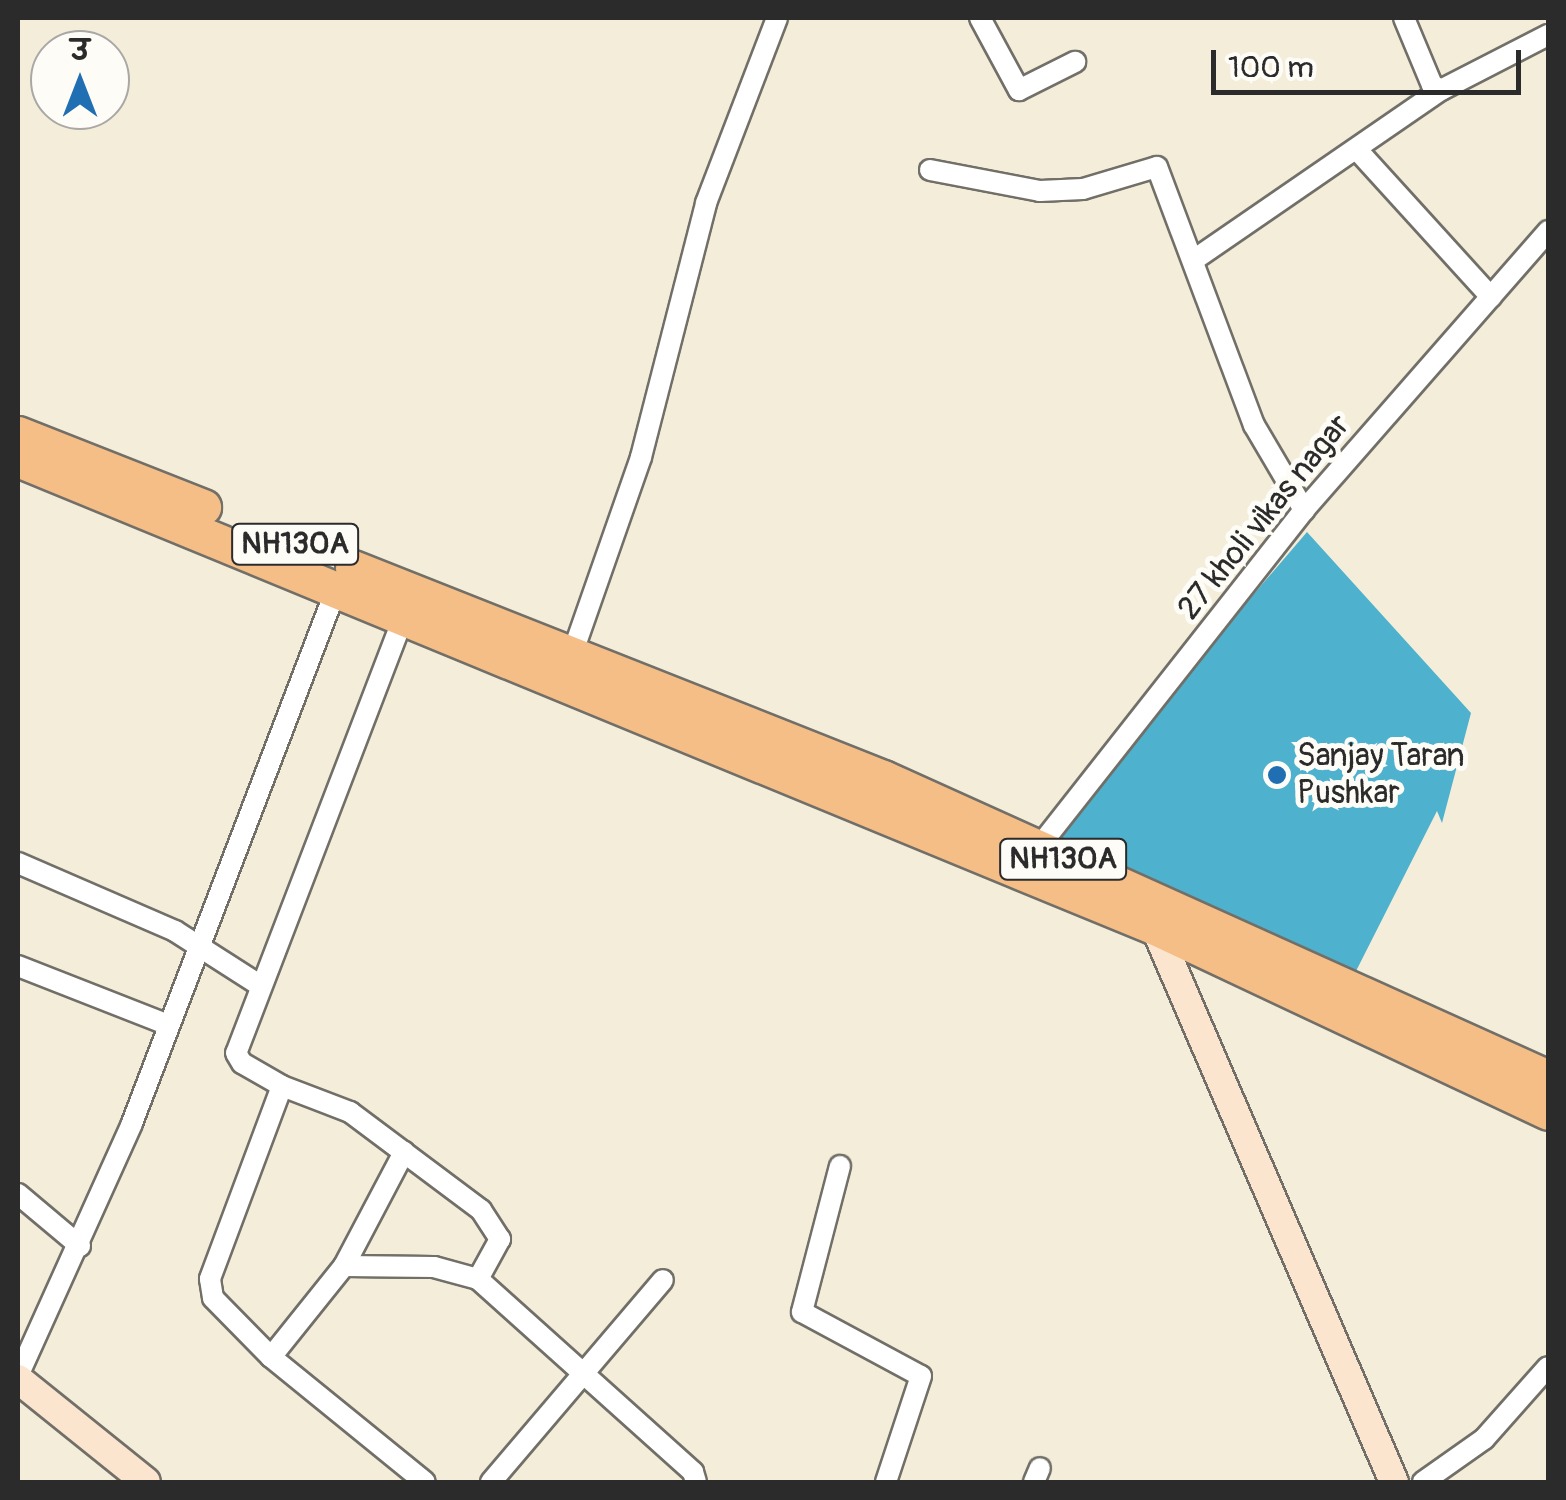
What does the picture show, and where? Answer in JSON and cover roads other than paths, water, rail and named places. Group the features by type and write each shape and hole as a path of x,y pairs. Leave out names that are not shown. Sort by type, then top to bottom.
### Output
{"highway":[{"name":"NH130A","path":"18,434 1156,927 1548,1112"},
{"name":"NH130A","path":"18,460 404,616 883,778 1546,1074"}],"street":[{"path":"566,671 641,457 706,203 777,18"},
{"path":"980,18 1019,90 1074,62"},
{"path":"1404,18 1432,84 1441,90"},
{"path":"1195,259 1359,152 1441,90 1548,34"},
{"path":"1359,152 1491,296"},
{"path":"930,170 1040,190 1083,189 1157,166 1254,425 1304,510"},
{"name":"27 kholi vikas nagar","path":"1038,848 1304,510 1548,232"},
{"path":"146,1482 18,1378 80,1246 337,587"},
{"path":"404,616 236,1053 242,1063 282,1086 350,1112 481,1210 497,1234 499,1246 478,1279"},
{"path":"18,864 196,943 261,986"},
{"path":"1156,927 1394,1482"},
{"path":"18,966 166,1024"},
{"path":"282,1086 210,1285 217,1305 271,1357 425,1482"},
{"path":"271,1357 344,1266 404,1152"},
{"path":"840,1166 801,1306 808,1320 921,1376 886,1482"},
{"path":"18,1194 80,1246"},
{"path":"344,1266 434,1267 478,1279 693,1472 696,1482"},
{"path":"491,1482 664,1280"},
{"path":"1423,1482 1484,1438 1548,1366"}],"water":[{"name":"Sanjay Taran Pushkar","path":"1307,532 1471,713 1442,823 1437,811 1353,977 1048,834"}],"place":[{"name":"Sanjay Taran Pushkar","path":"1277,775"}]}
